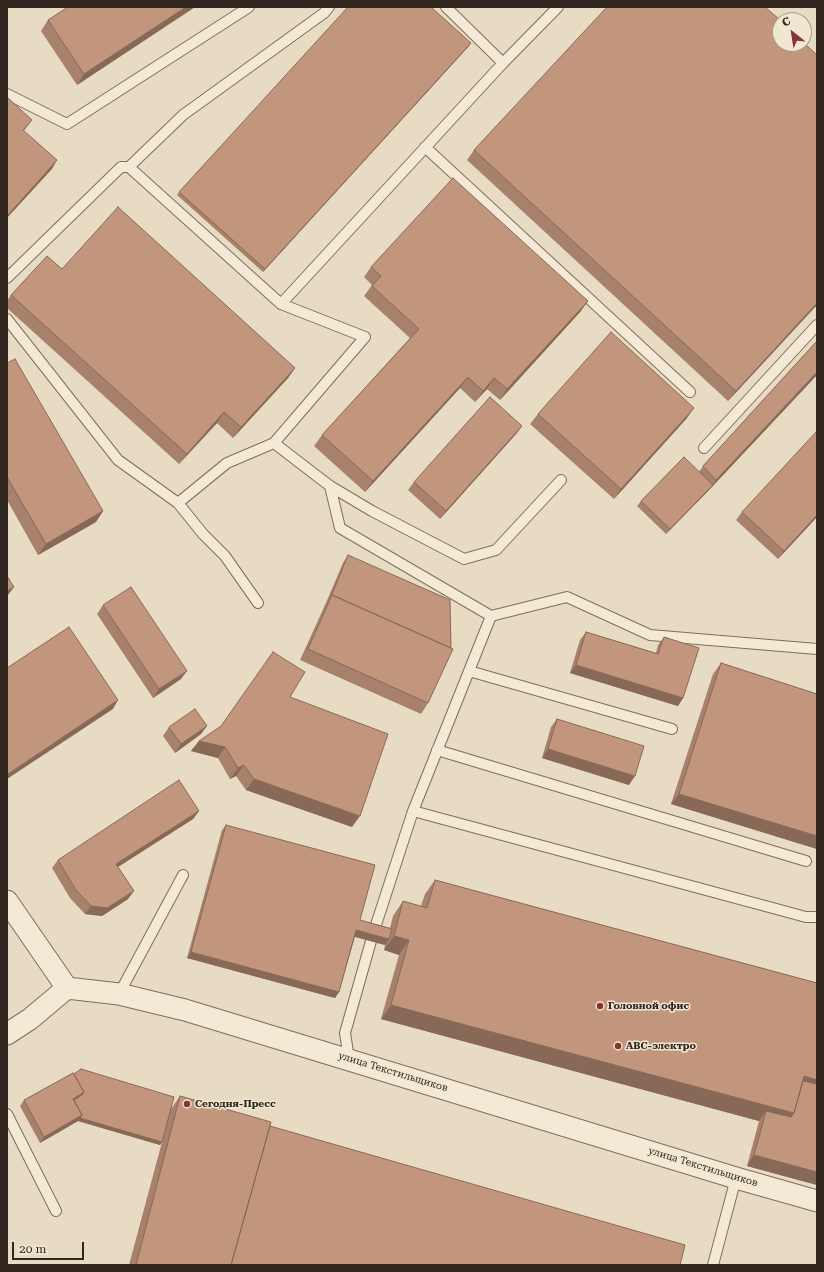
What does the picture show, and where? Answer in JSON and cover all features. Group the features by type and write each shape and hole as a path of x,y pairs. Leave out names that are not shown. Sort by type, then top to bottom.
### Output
{"street":[{"path":"7,901 67,988 30,1019 7,1034"},
{"name":"улица Текстильщиков","path":"67,988 120,994 185,1010 736,1178 817,1201"}],"lane":[{"path":"7,94 67,124 249,7"},
{"path":"7,278 121,168 129,166 183,115 324,13 329,7"},
{"path":"446,7 504,62"},
{"path":"281,304 504,62 558,7"},
{"path":"425,147 690,392"},
{"path":"129,166 281,304 365,336 274,443 227,463 178,503"},
{"path":"7,319 118,460 178,503 225,556 258,603"},
{"path":"704,448 817,325"},
{"path":"274,443 330,486 372,511 464,559 496,550 561,480"},
{"path":"330,486 340,528 491,616 567,597 650,635 817,649"},
{"path":"374,931 413,811 491,616"},
{"path":"469,671 672,729"},
{"path":"437,750 806,860"},
{"path":"413,811 799,915 817,918"},
{"path":"120,994 183,875"},
{"path":"349,1059 345,1033 371,941"},
{"path":"7,1114 56,1211"},
{"path":"713,1265 736,1178"}],"building":[{"path":"68,7 186,7 84,74 48,20"},
{"path":"348,7 431,7 471,43 265,269 179,192"},
{"path":"607,7 765,7 772,13 772,52 812,52 812,50 817,55 817,303 736,391 474,150"},
{"path":"7,97 32,120 23,130 57,160 7,216"},
{"path":"453,178 588,301 507,389 494,378 483,391 468,377 373,481 322,435 419,329 372,286 381,276 371,267"},
{"path":"118,207 295,368 241,427 224,412 187,454 11,295 47,256 62,269"},
{"path":"611,332 694,408 621,489 538,414"},
{"path":"817,341 817,372 716,480 703,466"},
{"path":"15,359 103,511 46,544 7,477 7,363"},
{"path":"490,397 522,426 446,511 414,482"},
{"path":"817,431 817,515 784,551 742,512"},
{"path":"684,457 713,485 670,529 641,501"},
{"path":"348,555 450,600 451,648 332,595 331,597"},
{"path":"7,576 14,587 7,591"},
{"path":"131,587 187,671 159,689 103,605"},
{"path":"332,595 453,649 428,703 308,649"},
{"path":"69,627 118,700 8,774 7,668"},
{"path":"586,632 658,654 664,637 699,648 683,698 576,665"},
{"path":"273,652 305,672 290,697 388,734 360,816 254,779 244,765 238,768 225,747 199,741 221,726"},
{"path":"721,663 817,694 817,836 679,794"},
{"path":"195,709 207,726 181,744 169,727"},
{"path":"557,719 644,746 635,776 548,749"},
{"path":"179,780 199,811 116,864 134,891 107,908 91,906 76,890 58,860"},
{"path":"226,825 375,865 360,920 392,929 389,939 356,930 339,992 191,952"},
{"path":"435,880 817,983 817,1080 804,1076 794,1113 391,1005 409,940 394,936 403,901 427,908"},
{"path":"81,1069 174,1097 162,1142 80,1118 82,1115 74,1100 84,1092 74,1074"},
{"path":"73,1073 84,1092 73,1099 82,1115 44,1137 24,1100"},
{"path":"803,1081 817,1084 817,1172 754,1155 766,1111 791,1117 794,1113"},
{"path":"180,1096 271,1122 231,1265 136,1265"},
{"path":"270,1126 685,1245 680,1265 231,1265"}],"place":[{"name":"Головной офис","path":"600,1006"},
{"name":"АВС-электро","path":"618,1046"},
{"name":"Сегодня-Пресс","path":"187,1104"}]}
